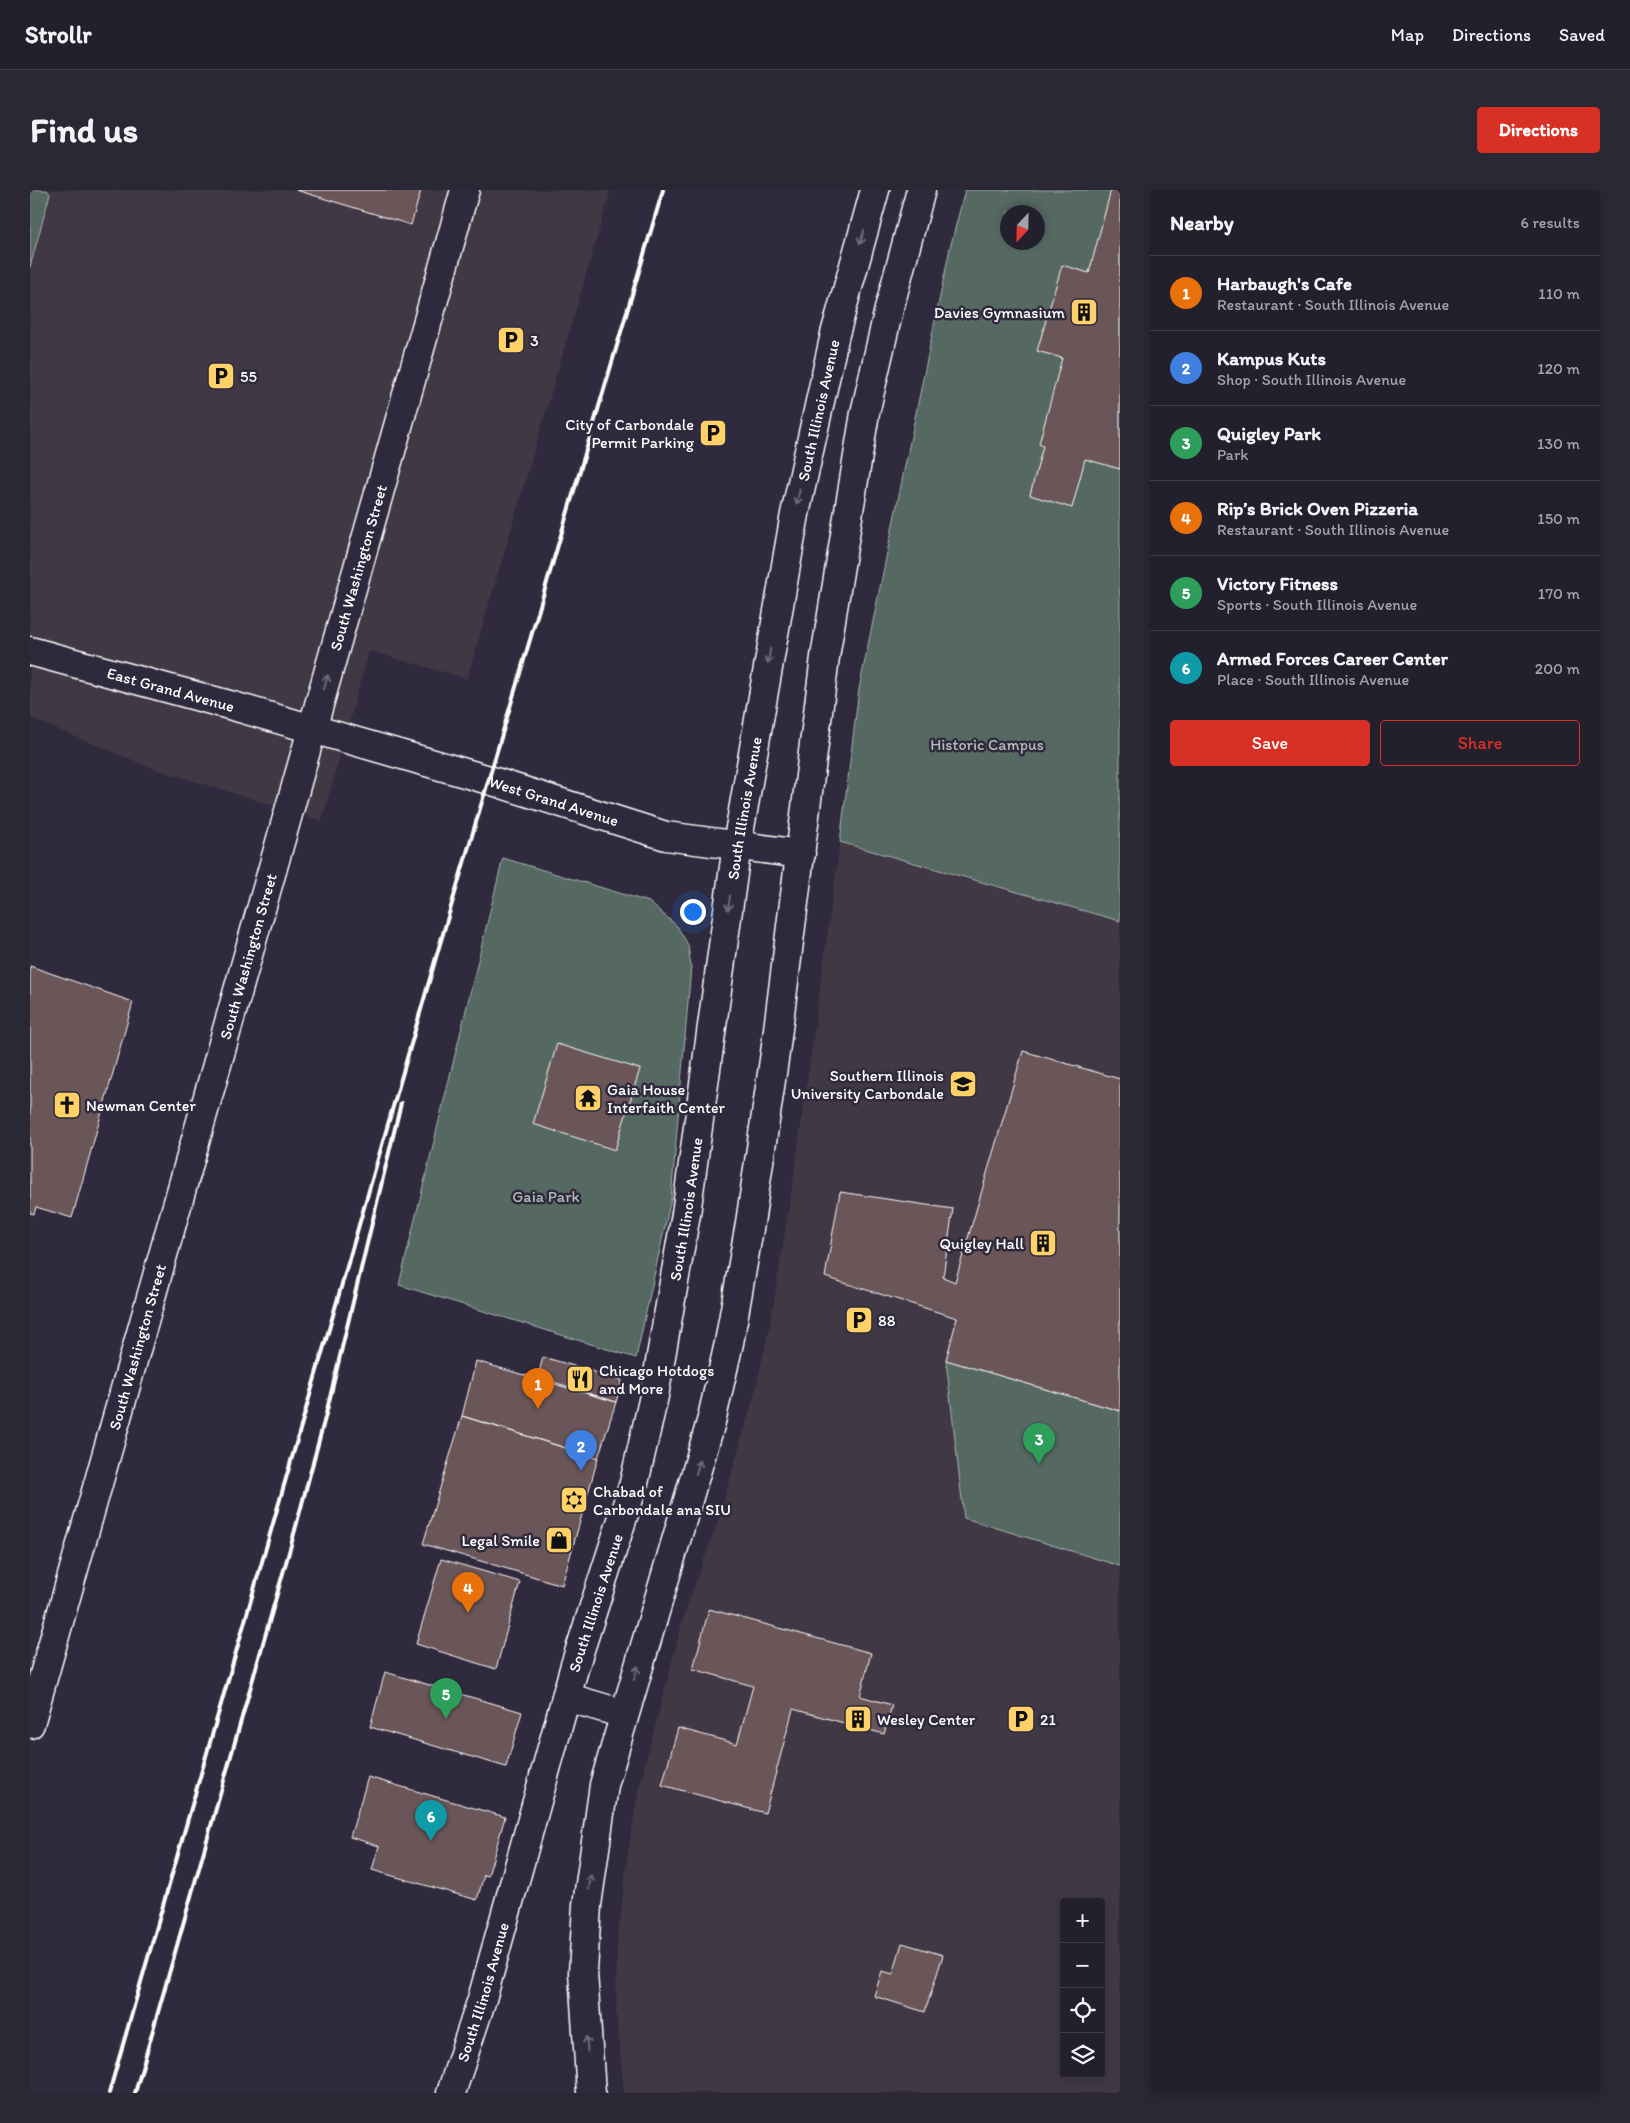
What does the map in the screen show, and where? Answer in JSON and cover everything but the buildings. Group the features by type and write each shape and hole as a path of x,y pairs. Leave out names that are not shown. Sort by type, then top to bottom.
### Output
{"main road":[{"name":"South Washington Street","path":"30,1724 465,190"},
{"name":"South Illinois Avenue","path":"451,2093 482,2000 566,1697 634,1483 654,1396 686,1214 737,845 795,514 835,334 875,190"},
{"path":"591,2093 583,1972 587,1905 604,1785 711,1422 729,1343 750,1223 776,1053 825,657 865,413 889,309 921,190"},
{"name":"East Grand Avenue","path":"30,651 312,729"},
{"name":"West Grand Avenue","path":"312,729 489,780 666,836 801,854"},
{"path":"566,1697 624,1714"}],"shaded area":[{"path":"30,190 611,190 467,679 369,651 322,821 152,768 30,718"},
{"name":"Southern Illinois University Carbondale","path":"965,190 1120,190 1120,2093 624,2093 616,2010 617,1945 628,1851 639,1787 684,1615 718,1520 754,1396 770,1325 794,1175 859,689 950,248"}],"green space":[{"path":"30,190 47,190 50,194 30,267"},
{"name":"Historic Campus","path":"965,190 1120,190 1120,921 840,842 859,689 950,248"},
{"name":"Gaia Park","path":"503,858 649,902 677,926 688,945 691,967 671,1199 636,1358 399,1285"},
{"path":"946,1360 1120,1411 1120,1566 964,1518"}],"railway":[{"path":"109,2093 437,954 663,190"},
{"path":"135,2093 291,1545 326,1414 401,1103"}],"place":[{"name":"Davies Gymnasium","path":"1084,312"},
{"name":"3","path":"511,340"},
{"name":"55","path":"221,376"},
{"name":"City of Carbondale Permit Parking","path":"713,433"},
{"name":"Southern Illinois University Carbondale","path":"963,1084"},
{"name":"Gaia House Interfaith Center","path":"588,1098"},
{"name":"Newman Center","path":"67,1105"},
{"name":"Quigley Hall","path":"1043,1243"},
{"name":"88","path":"859,1320"},
{"name":"Chicago Hotdogs and More","path":"580,1379"},
{"name":"Harbaugh's Cafe","path":"538,1409"},
{"name":"Quigley Park","path":"1039,1464"},
{"name":"Kampus Kuts","path":"581,1471"},
{"name":"Chabad of Carbondale ana SIU","path":"574,1500"},
{"name":"Legal Smile","path":"559,1540"},
{"name":"Rip’s Brick Oven Pizzeria","path":"468,1613"},
{"name":"Victory Fitness","path":"446,1719"},
{"name":"Wesley Center","path":"858,1719"},
{"name":"21","path":"1021,1719"},
{"name":"Armed Forces Career Center","path":"431,1841"}]}
